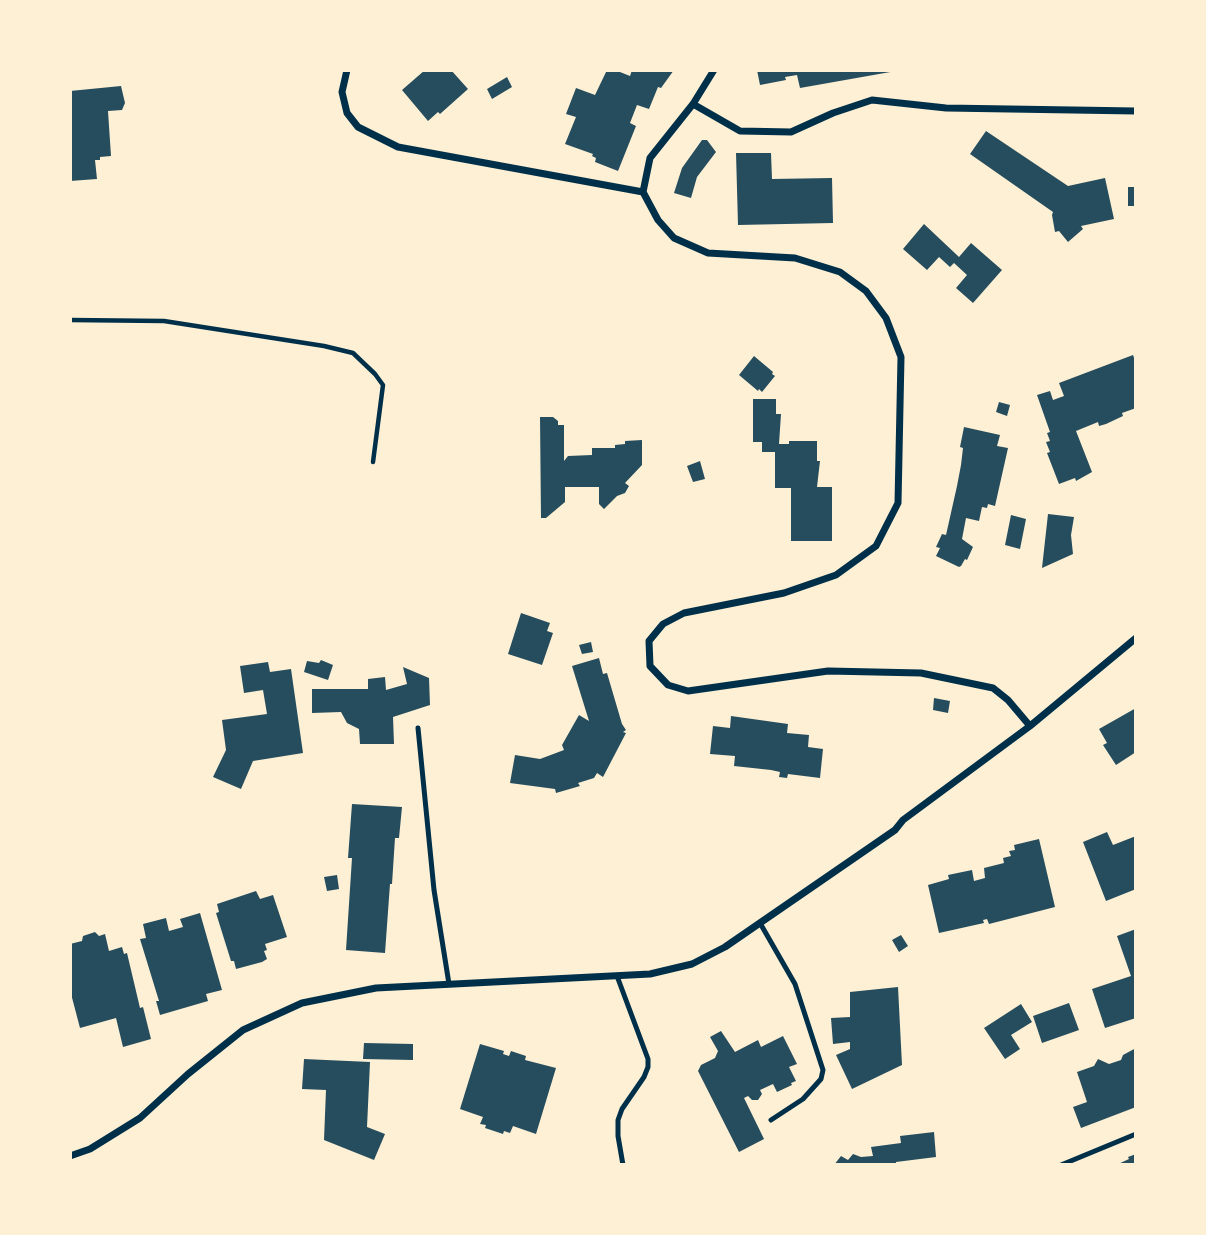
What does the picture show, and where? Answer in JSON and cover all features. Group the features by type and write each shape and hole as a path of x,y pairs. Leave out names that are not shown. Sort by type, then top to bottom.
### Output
{"street":[{"path":"347,70 342,92 346,113 358,127 397,148 643,192"},
{"path":"714,70 693,104 650,158 643,192 658,220 674,238 708,253 795,258 840,272 866,291 887,318 901,357 898,503 876,546 836,575 784,593 684,613 663,624 649,641 650,666 668,685 688,691 828,671 921,673 993,688 1009,700 1030,726"},
{"path":"693,104 740,131 791,132 833,113 872,100 946,108 1136,111"},
{"path":"70,1156 90,1149 140,1118 188,1074 243,1030 302,1003 376,988 650,974 692,964 724,947 895,830 902,820 1030,726 1136,638"}],"lane":[{"path":"418,728 433,890 449,984"},
{"path":"760,923 795,984 823,1070 821,1079 803,1098 771,1121"},
{"path":"617,976 648,1059 644,1077 622,1109 618,1120 623,1165"},
{"path":"1061,1165 1136,1134"}],"path":[{"path":"70,320 164,321 353,353 383,385 373,462"}],"building":[{"path":"425,70 451,70 468,89 428,121 402,90"},
{"path":"607,70 630,76 632,70 674,70 661,88 658,87 649,109 637,105 630,123 636,126 618,171 595,162 593,154 565,144 576,117 566,114 576,88 595,95"},
{"path":"757,70 896,71 800,88 797,75 760,85"},
{"path":"507,77 512,87 492,99 487,89"},
{"path":"121,86 125,103 122,110 108,111 111,156 95,160 97,179 70,181 70,91"},
{"path":"986,131 1068,186 1105,178 1114,219 1081,226 1083,229 1068,242 1059,231 1055,232 1053,212 970,154"},
{"path":"702,140 707,140 716,152 697,177 691,198 674,193 682,168"},
{"path":"736,153 771,153 772,179 832,178 833,223 738,225"},
{"path":"1128,187 1136,187 1136,206 1128,206"},
{"path":"924,224 959,257 971,243 1002,270 973,303 956,288 967,275 954,263 950,267 939,257 927,270 903,249"},
{"path":"1133,355 1136,363 1136,408 1122,413 1123,416 1106,424 1099,426 1098,422 1076,431 1092,472 1076,481 1075,478 1059,484 1047,453 1050,452 1046,442 1050,441 1047,433 1050,432 1037,395 1050,391 1053,400 1064,396 1059,383"},
{"path":"754,356 775,376 762,392 739,375"},
{"path":"753,399 776,399 776,414 781,414 779,444 789,444 789,441 817,441 817,461 820,461 817,487 832,487 832,541 791,541 791,488 775,488 775,452 762,452 762,442 753,442"},
{"path":"999,402 1010,405 1007,416 996,412"},
{"path":"540,417 553,417 558,421 558,425 564,425 564,461 568,456 592,455 592,448 615,448 615,445 625,444 625,441 642,440 642,465 625,483 629,486 625,493 617,496 604,509 599,504 599,487 565,487 565,502 546,518 541,518"},
{"path":"964,427 1000,435 997,446 1008,448 995,506 988,504 987,508 982,507 979,521 966,518 962,539 973,547 967,560 959,567 936,556 940,548 936,547 942,534 946,535 961,465 963,448 960,447"},
{"path":"700,461 705,479 693,482 687,466"},
{"path":"1048,514 1074,517 1071,535 1073,554 1042,568"},
{"path":"1011,515 1026,519 1020,549 1005,545"},
{"path":"521,613 550,623 547,631 553,633 542,665 508,654"},
{"path":"591,642 593,652 582,654 579,645"},
{"path":"599,658 603,674 607,673 626,730 603,777 597,773 594,778 578,783 580,786 556,793 555,789 510,783 515,755 540,759 564,750 562,745 579,715 589,721 572,666"},
{"path":"321,660 333,665 328,680 304,672 307,661 319,663"},
{"path":"268,662 270,672 291,669 303,753 253,761 241,789 213,777 226,750 222,720 267,714 263,690 244,693 240,666"},
{"path":"403,667 429,678 430,705 393,717 394,744 360,744 359,729 347,723 341,712 312,713 312,689 368,689 368,679 385,677 386,690 407,684"},
{"path":"934,698 950,701 948,713 933,710"},
{"path":"1136,708 1136,752 1116,765 1103,745 1107,743 1099,729"},
{"path":"731,716 788,724 787,733 809,735 808,747 823,749 820,778 788,774 787,778 779,777 780,772 734,766 735,756 710,754 713,726 730,728"},
{"path":"352,804 402,807 399,838 395,838 385,953 346,950 352,858 348,858"},
{"path":"1107,832 1113,845 1136,836 1136,889 1106,901 1083,842"},
{"path":"1039,839 1055,907 989,924 987,919 983,920 984,923 939,933 928,885 949,879 948,875 972,870 974,881 985,878 984,868 1004,863 1003,858 1011,856 1009,851 1015,850 1014,845"},
{"path":"337,875 339,889 327,891 324,877"},
{"path":"256,891 260,899 273,895 287,937 265,944 267,959 236,969 216,913 219,912 217,904"},
{"path":"200,913 222,990 206,994 208,1001 160,1015 156,1001 159,1001 140,939 146,938 143,924 166,918 169,931 183,927 180,919"},
{"path":"1136,929 1136,1018 1105,1028 1092,989 1131,976 1117,936"},
{"path":"95,932 99,936 105,934 109,951 122,947 124,954 127,953 140,1008 143,1007 151,1039 123,1047 116,1018 80,1028 70,990 70,944 82,941 83,936"},
{"path":"901,935 908,946 899,952 892,940"},
{"path":"898,987 902,1065 852,1089 836,1055 850,1049 850,1042 833,1044 831,1018 850,1017 850,992"},
{"path":"1069,1003 1079,1030 1042,1043 1033,1016"},
{"path":"1021,1004 1032,1022 1011,1035 1020,1049 1005,1059 984,1028"},
{"path":"721,1031 735,1052 758,1040 761,1047 783,1036 797,1064 789,1067 796,1081 791,1083 792,1085 777,1092 773,1084 760,1090 762,1094 758,1100 752,1100 748,1096 744,1098 764,1139 739,1152 698,1071 701,1065 715,1058 718,1051 710,1037"},
{"path":"364,1043 413,1044 413,1060 363,1059"},
{"path":"480,1044 504,1051 503,1054 509,1056 511,1051 526,1056 525,1060 556,1068 536,1134 513,1126 510,1133 504,1131 503,1134 480,1124 483,1117 460,1109"},
{"path":"1136,1048 1136,1107 1081,1128 1073,1107 1087,1102 1077,1072 1094,1066 1098,1059 1109,1064 1121,1060 1123,1055"},
{"path":"304,1059 370,1062 367,1127 385,1134 374,1160 324,1140 326,1090 302,1089"},
{"path":"934,1132 936,1157 896,1162 896,1165 834,1165 841,1156 848,1160 853,1154 861,1157 873,1156 871,1147 901,1143 900,1136"},
{"path":"1136,1154 1136,1165 1116,1165 1129,1159 1128,1157"}]}
